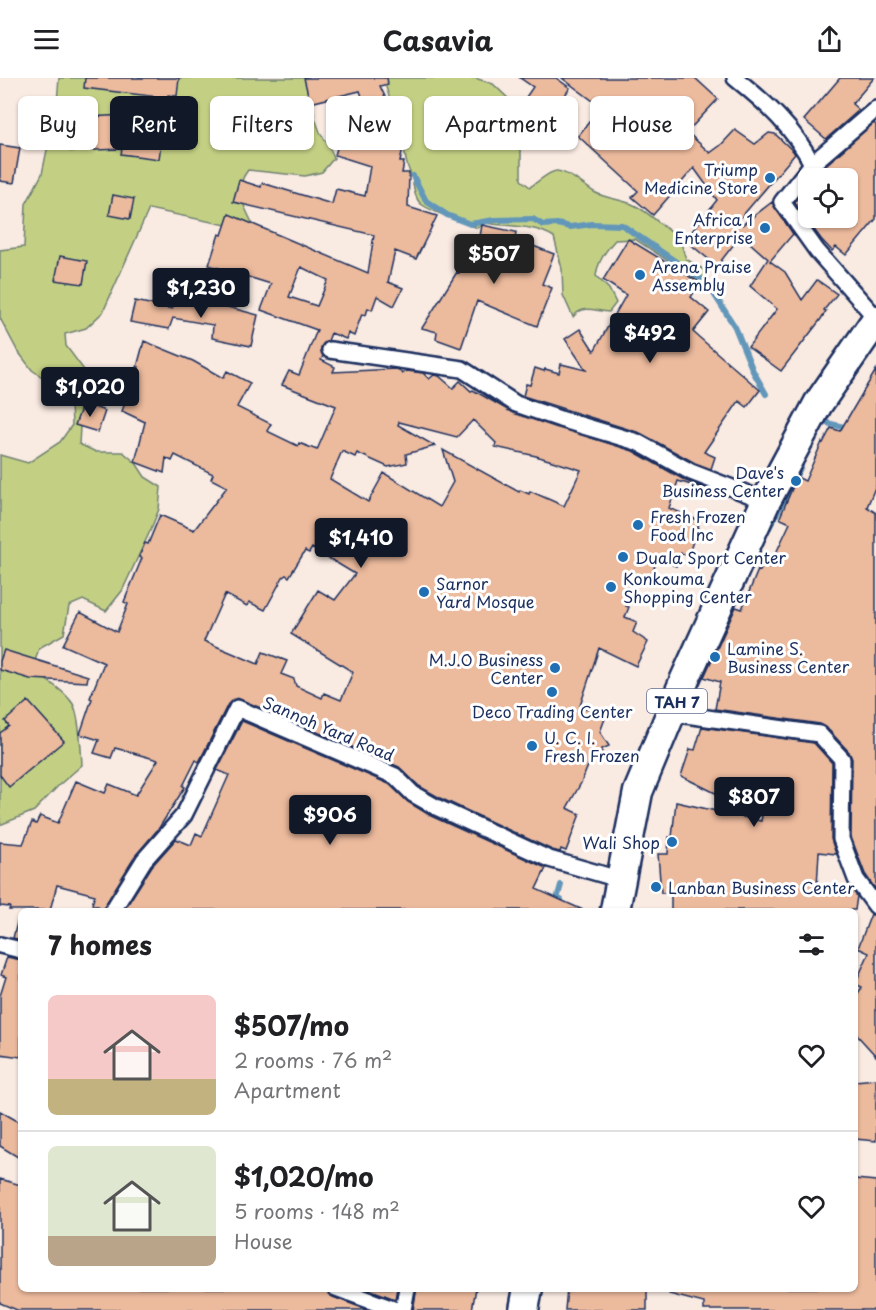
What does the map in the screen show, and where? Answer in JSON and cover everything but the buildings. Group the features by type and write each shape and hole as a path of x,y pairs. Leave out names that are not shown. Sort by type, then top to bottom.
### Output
{"highway":[{"name":"TAH 7","path":"615,908 638,792 685,679 766,501 818,404 876,319"},
{"path":"524,1310 527,1292"}],"street":[{"path":"735,78 755,94 787,126 803,146 812,164"},
{"path":"876,109 812,164 782,202 817,251 876,319"},
{"path":"330,350 462,369 516,404 637,442 691,472 766,501"},
{"name":"Sannoh Yard Road","path":"114,908 144,860 184,815 237,708 395,776 413,794 436,807 549,859 622,880"},
{"path":"672,713 819,734 842,759 842,839 856,879 876,906"},
{"path":"0,945 18,949"},
{"path":"347,1292 396,1310"},
{"path":"403,1310 406,1292"}],"green space":[{"path":"59,78 310,78 311,96 210,96 210,150 314,150 314,114 326,142 326,150 331,150 334,158 322,172 305,176 248,170 243,178 240,191 243,204 253,225 246,229 149,209 103,312 86,328 65,334 66,346 87,374 93,396 81,410 79,444 96,452 123,452 136,463 145,477 161,487 159,509 122,591 106,611 83,600 69,606 64,634 39,648 32,671 60,690 73,704 79,725 82,765 34,811 0,825 0,455 28,463 60,442 72,425 71,404 54,385 32,370 17,350 0,318 0,250 24,247 26,204 42,174 47,150 98,150 98,96 58,96"},
{"path":"383,78 475,78 493,84 506,96 424,96 424,150 520,150 521,180 530,187 557,171 572,177 594,192 634,205 679,237 686,259 703,269 707,279 703,284 635,239 615,240 602,256 596,276 609,289 616,303 609,312 585,309 573,317 563,295 562,269 554,237 538,230 520,227 485,223 478,228 421,204 416,195 404,150 412,150 412,96 389,96"}],"waterway":[{"path":"413,176 426,201 447,215 470,224 494,220 533,219 543,225 557,224 570,227 592,224 622,225 707,283 735,327 753,371 766,394"},
{"path":"827,423 848,428"},
{"path":"769,528 801,466"},
{"path":"558,908 561,900 557,899 561,885"}],"place":[{"name":"Triump Medicine Store","path":"770,178"},
{"name":"Africa 1 Enterprise","path":"765,228"},
{"name":"Arena Praise Assembly","path":"640,275"},
{"name":"Dave's Business Center","path":"796,481"},
{"name":"Fresh Frozen Food Inc","path":"638,525"},
{"name":"Duala Sport Center","path":"623,557"},
{"name":"Konkouma Shopping Center","path":"611,587"},
{"name":"Sarnor Yard Mosque","path":"424,592"},
{"name":"Lamine S. Business Center","path":"715,657"},
{"name":"M.J.O Business Center","path":"555,668"},
{"name":"Deco Trading Center","path":"552,692"},
{"name":"U. C. I. Fresh Frozen","path":"532,746"},
{"name":"Wali Shop","path":"672,842"},
{"name":"Lanban Business Center","path":"656,887"}]}
